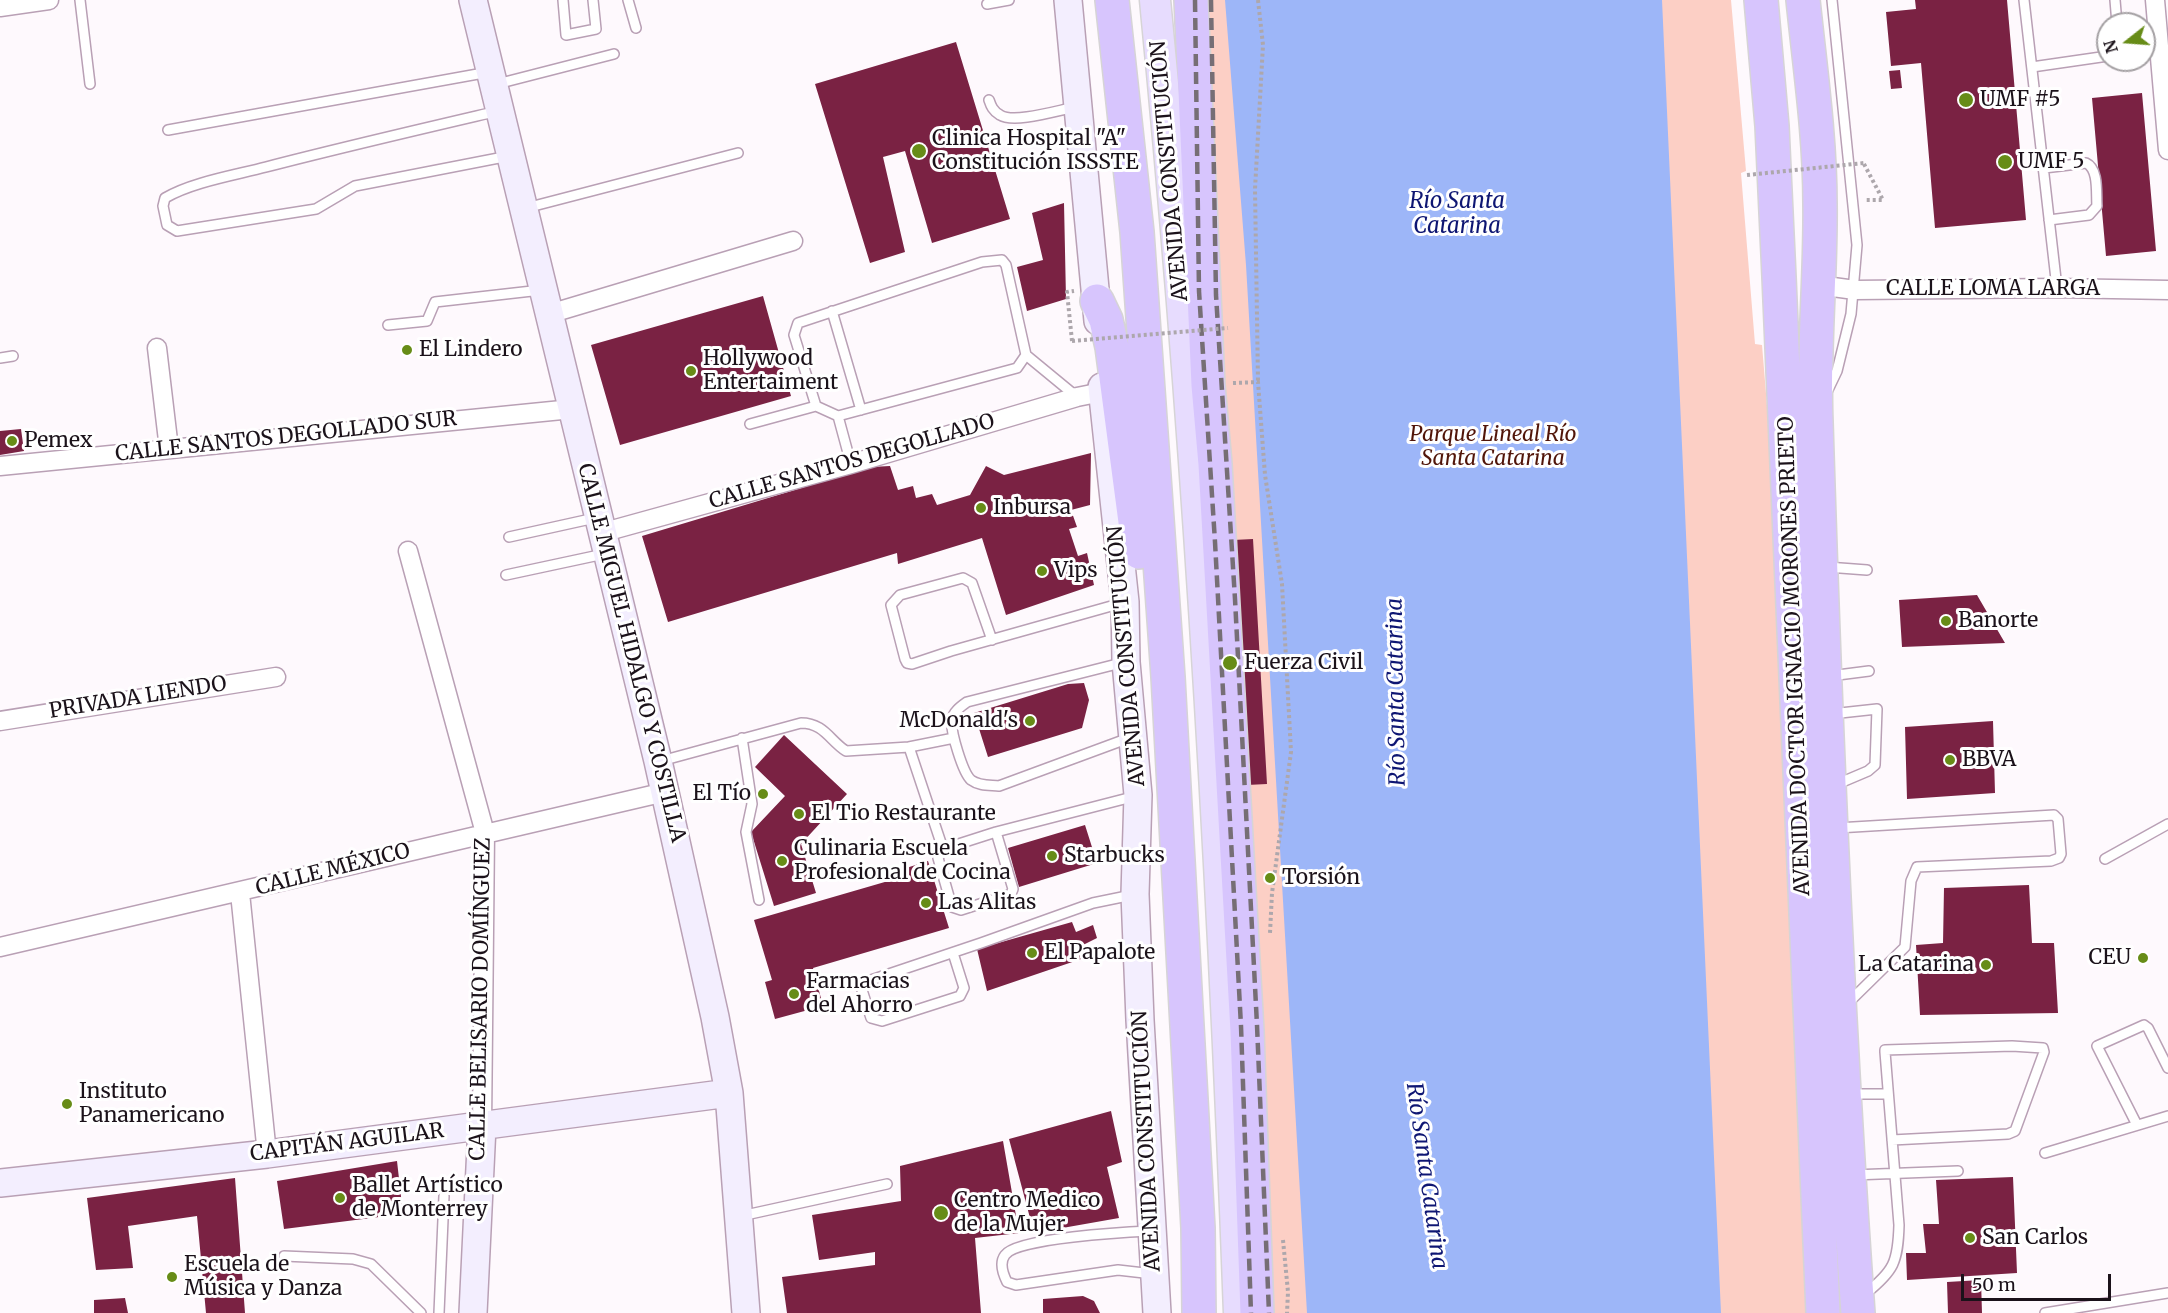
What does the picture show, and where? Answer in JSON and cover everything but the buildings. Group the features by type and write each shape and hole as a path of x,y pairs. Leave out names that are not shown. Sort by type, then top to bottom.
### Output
{"highway":[{"name":"AVENIDA CONSTITUCIÓN","path":"1112,0 1137,232 1168,677 1198,1228 1199,1313"},
{"name":"AVENIDA CONSTITUCIÓN","path":"1191,0 1208,385 1215,464 1246,1019 1257,1313"},
{"name":"AVENIDA DOCTOR IGNACIO MORONES PRIETO","path":"1761,0 1774,161 1823,1313"},
{"name":"AVENIDA DOCTOR IGNACIO MORONES PRIETO","path":"1803,0 1816,122 1820,203 1815,404 1820,566 1848,1176 1858,1309"},
{"path":"1082,296 1106,320 1112,347 1148,630 1155,657 1168,677"}],"main road":[{"name":"AVENIDA CONSTITUCIÓN","path":"1155,0 1175,208 1204,604 1231,1091 1239,1313"}],"street":[{"path":"0,7 49,0"},
{"name":"CALLE MIGUEL HIDALGO Y COSTILLA","path":"473,0 658,761 715,1017 729,1093 746,1313"},
{"name":"AVENIDA CONSTITUCIÓN","path":"1068,0 1078,106 1082,296 1090,395 1125,602 1126,662 1138,795 1135,894 1157,1313"},
{"path":"2155,0 2168,150"},
{"path":"546,302 793,241"},
{"name":"CALLE LOMA LARGA","path":"1818,285 1855,290 2057,288 2168,290"},
{"path":"157,348 169,449"},
{"name":"CALLE SANTOS DEGOLLADO","path":"602,534 1090,395"},
{"name":"CALLE SANTOS DEGOLLADO SUR","path":"9,461 169,449 572,409"},
{"name":"CALLE BELISARIO DOMÍNGUEZ","path":"408,550 485,833 482,1126 473,1313"},
{"name":"PRIVADA LIENDO","path":"0,721 276,677"},
{"name":"CALLE MÉXICO","path":"0,947 240,893 665,792"},
{"path":"240,893 267,1154"},
{"name":"CAPITÁN AGUILAR","path":"0,1183 267,1154 729,1093"}],"lane":[{"path":"80,0 90,84"},
{"path":"563,0 566,35 596,29 593,0"},
{"path":"628,0 636,28"},
{"path":"987,4 1009,0"},
{"path":"1815,404 1826,393 1837,371 1855,290 1857,245 1832,0"},
{"path":"2024,0 2057,288"},
{"path":"511,155 355,186 316,209 177,231 167,225 163,206 165,198 172,194 218,179 334,149 495,89 614,54"},
{"path":"2032,67 2096,58"},
{"path":"168,130 495,89"},
{"path":"989,100 992,109 1001,117 1015,118 1078,106"},
{"path":"524,208 738,153"},
{"path":"2044,168 2086,163 2091,165 2094,171 2097,206 2089,215 2049,220"},
{"path":"816,406 794,335 795,328 802,320 982,262 1002,260 1008,271 1026,355 1090,395"},
{"path":"388,325 427,321 435,302 546,302"},
{"path":"832,311 861,410"},
{"path":"750,423 816,406 838,416 1017,368 1026,355"},
{"path":"0,358 12,356"},
{"path":"838,416 851,464"},
{"path":"508,537 602,534"},
{"path":"506,575 602,534"},
{"path":"1820,566 1867,570"},
{"path":"992,640 972,582 968,579 963,578 900,595 891,604 907,663 919,663 951,651 992,640 1125,602"},
{"path":"1126,662 967,702 956,710 952,721 954,738 970,779 982,785 999,786 1134,736"},
{"path":"1825,677 1869,671"},
{"path":"1826,714 1877,709 1875,765 1868,771 1830,788"},
{"path":"658,761 801,723 819,726 846,751 909,747 954,738"},
{"path":"742,738 752,804 746,831 759,900"},
{"path":"909,747 943,849"},
{"path":"996,832 1013,889 1009,897 961,910 952,907 938,858 943,849 996,832 1138,795"},
{"path":"1832,828 2054,814 2058,819 2061,854 2059,858 2051,861 1917,867 1911,881 1905,947 1841,1010"},
{"path":"2105,859 2168,824"},
{"path":"953,953 964,988 963,994 882,1021 871,1018 862,990 865,983 1093,903 1135,894"},
{"path":"2137,1125 2097,1046 2144,1025 2148,1028 2168,1068"},
{"path":"1858,1309 1893,1266 1898,1249 1886,1050 2012,1046 2043,1048 2015,1131 2008,1134 1892,1140"},
{"path":"1845,1094 1888,1094"},
{"path":"2045,1153 2168,1116"},
{"path":"1848,1176 1958,1171"},
{"path":"739,1216 887,1184"},
{"path":"439,1313 444,1196"},
{"path":"1152,1231 1118,1232 1026,1244 1004,1255 1001,1266 1007,1282 1016,1285 1118,1270 1155,1274"},
{"path":"284,1256 353,1259 371,1264 421,1313"},
{"path":"2045,1313 2168,1293"}],"path":[{"path":"1258,0 1263,45 1254,189 1258,382 1265,475 1282,584 1291,752 1272,893 1269,936"},
{"path":"1747,175 1864,164 1883,200"},
{"path":"1082,296 1072,341 1228,328"},
{"path":"1233,383 1258,382"},
{"path":"1282,1235 1288,1292 1287,1313"}],"green space":[{"name":"Río Santa Catarina","path":"1198,0 1731,0 1746,171 1741,173 1755,344 1762,345 1771,454 1811,1313 1261,1313"}],"water":[{"name":"Río Santa Catarina","path":"1225,0 1662,0 1721,1313 1307,1313 1246,265"}],"railway":[{"path":"1195,0 1199,291 1241,1026 1251,1313"},
{"path":"1211,0 1216,295 1235,599 1269,1313"}],"place":[{"name":"UMF #5","path":"1966,100"},
{"name":"Clinica Hospital \"A\" Constitución ISSSTE","path":"919,151"},
{"name":"UMF 5","path":"2005,162"},
{"name":"El Lindero","path":"407,350"},
{"name":"Hollywood Entertaiment","path":"691,371"},
{"name":"Pemex","path":"12,441"},
{"name":"Inbursa","path":"981,508"},
{"name":"Vips","path":"1042,571"},
{"name":"Banorte","path":"1946,621"},
{"name":"Fuerza Civil","path":"1230,663"},
{"name":"McDonald's","path":"1030,721"},
{"name":"BBVA","path":"1950,760"},
{"name":"El Tío","path":"763,794"},
{"name":"El Tio Restaurante","path":"799,814"},
{"name":"Starbucks","path":"1052,856"},
{"name":"Culinaria Escuela Profesional de Cocina","path":"782,861"},
{"name":"Torsión","path":"1270,878"},
{"name":"Las Alitas","path":"926,903"},
{"name":"El Papalote","path":"1032,953"},
{"name":"CEU","path":"2143,958"},
{"name":"La Catarina","path":"1986,965"},
{"name":"Farmacias del Ahorro","path":"794,994"},
{"name":"Instituto Panamericano","path":"67,1104"},
{"name":"Ballet Artístico de Monterrey","path":"340,1198"},
{"name":"Centro Medico de la Mujer","path":"941,1213"},
{"name":"San Carlos","path":"1970,1238"},
{"name":"Escuela de Música y Danza","path":"172,1277"}],"park label":[{"name":"Parque Lineal Río Santa Catarina","path":"1493,447"}]}
